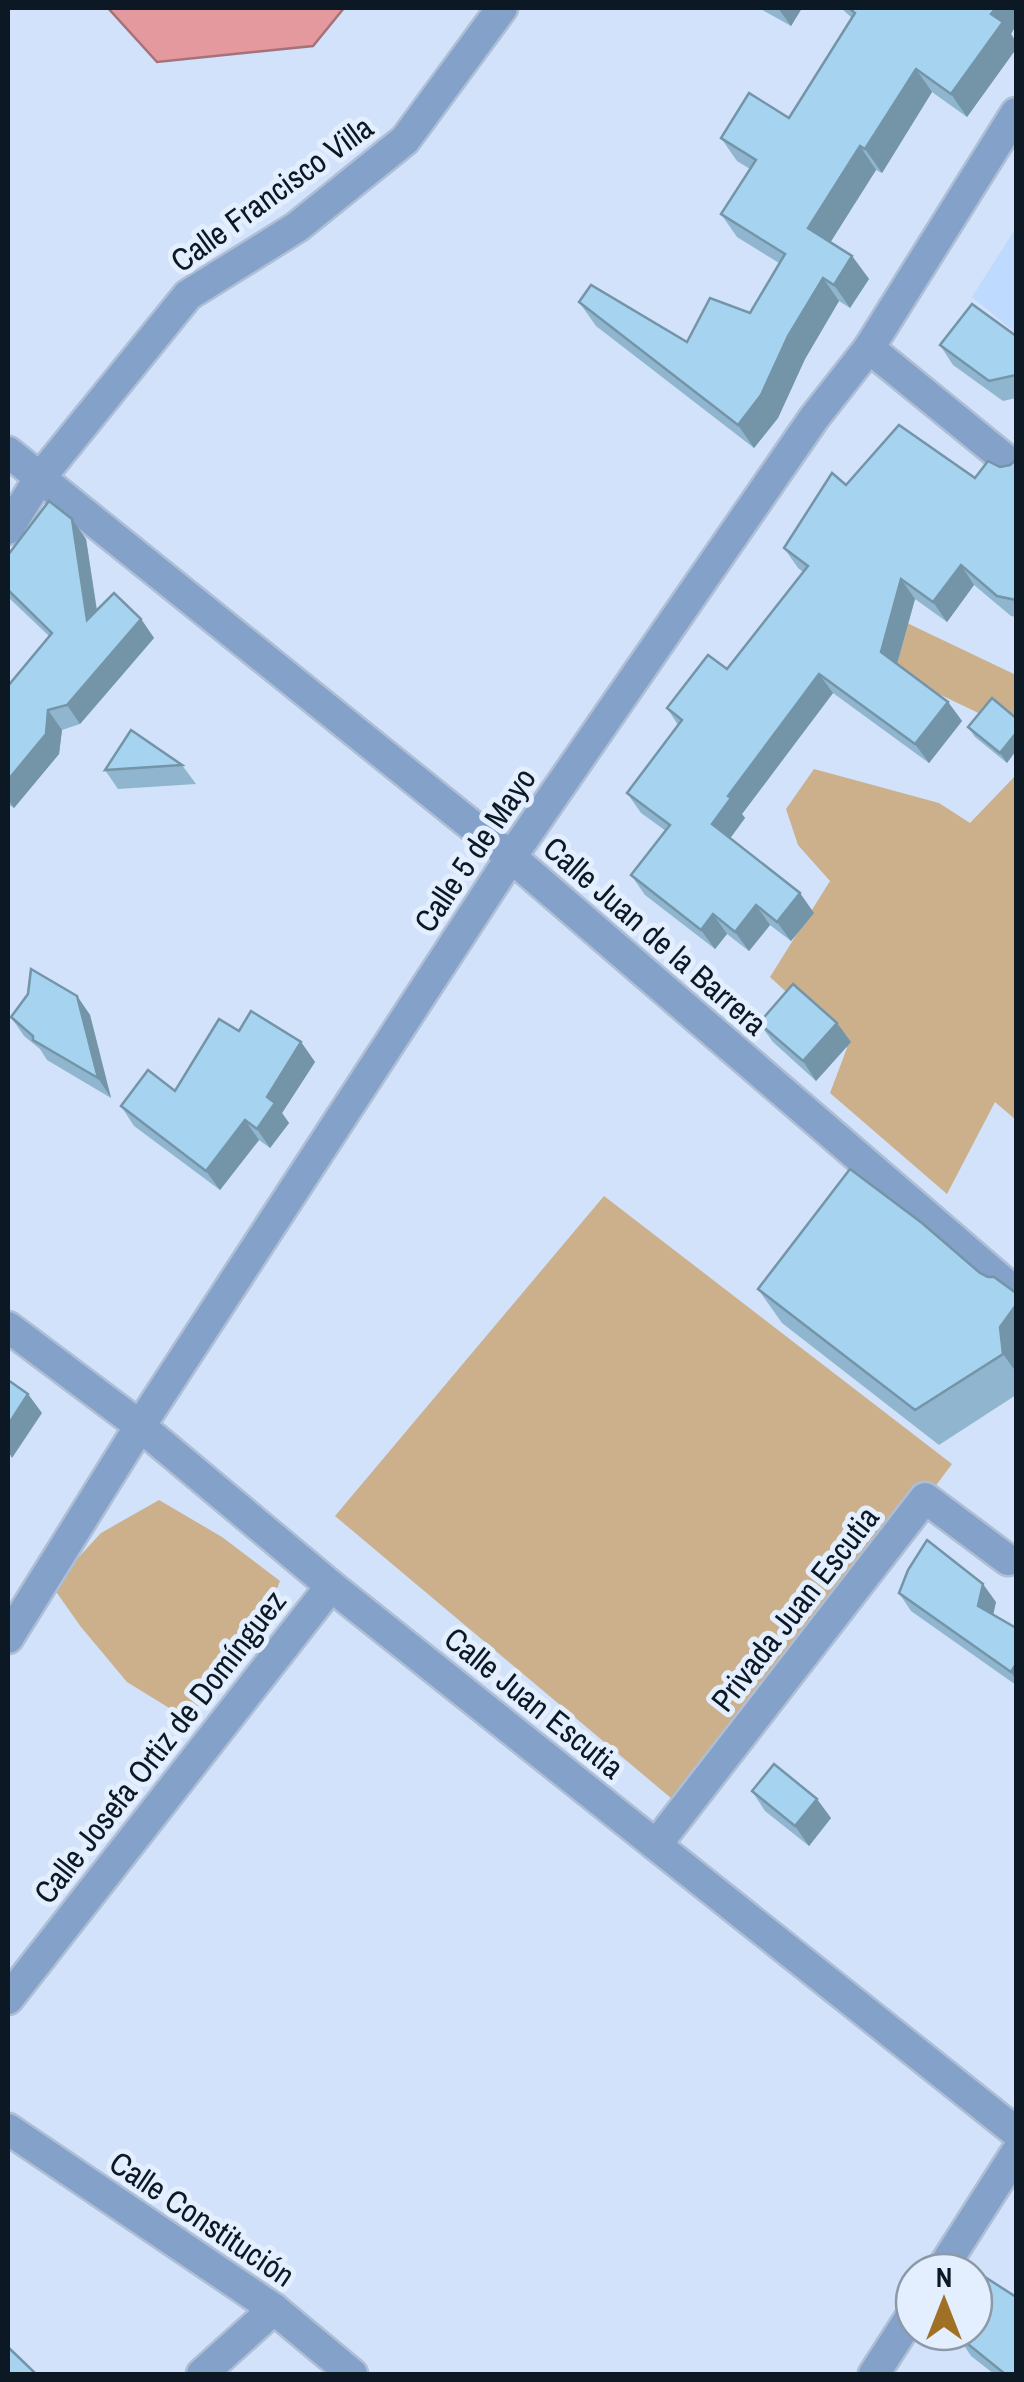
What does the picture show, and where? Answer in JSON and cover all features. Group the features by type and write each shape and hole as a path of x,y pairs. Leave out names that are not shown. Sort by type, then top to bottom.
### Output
{"street":[{"name":"Calle Francisco Villa","path":"8,529 39,478 188,295 296,227 405,140 502,8"},
{"name":"Calle 5 de Mayo","path":"8,1638 140,1426 511,857 814,418 869,348 1016,113"},
{"path":"869,348 1016,468"},
{"name":"Calle Juan de la Barrera","path":"8,452 511,857 1016,1293"},
{"name":"Calle Juan Escutia","path":"8,1328 140,1426 331,1586 1016,2132"},
{"name":"Privada Juan Escutia","path":"656,1845 925,1498 1008,1560"},
{"name":"Calle Josefa Ortiz de Domínguez","path":"8,1999 331,1586"},
{"name":"Calle Constitución","path":"8,2129 274,2309 352,2374"},
{"path":"953,2252 1016,2153"},
{"path":"202,2374 274,2309"},
{"path":"874,2374 894,2343"}],"shaded area":[{"path":"108,8 344,8 313,46 157,62"},
{"path":"1016,228 1016,333 972,297"},
{"path":"907,623 1016,675 1016,731 895,673"},
{"path":"814,769 939,803 970,823 1016,775 1016,1120 995,1102 947,1194 830,1093 847,1048 770,977 830,881 798,845 786,809"},
{"path":"604,1196 952,1464 690,1814 335,1516"},
{"path":"159,1500 222,1537 280,1581 256,1641 187,1719 127,1682 52,1586 101,1533"}],"building":[{"path":"849,8 996,8 991,14 1003,22 951,94 916,69 865,149 860,146 808,228 852,256 834,285 823,278 788,336 761,395 738,425 579,302 591,285 687,342 710,298 750,313 785,254 721,214 756,160 721,138 749,93 789,118 855,13"},
{"path":"972,304 1016,336 1016,375 989,381 940,345"},
{"path":"899,425 975,478 988,461 1000,467 1016,460 1016,600 997,596 961,565 933,602 901,579 881,652 948,702 915,744 819,674 728,796 731,798 712,824 800,893 777,922 756,905 735,932 713,914 701,930 631,875 670,825 627,793 682,720 667,708 708,655 727,669 808,566 784,548 832,473 846,485"},
{"path":"49,501 72,519 87,620 114,593 141,619 67,705 48,710 46,734 8,780 8,686 52,633 8,590 8,555"},
{"path":"992,698 1016,718 1016,733 1000,753 968,727"},
{"path":"131,730 182,765 105,770"},
{"path":"31,969 77,996 98,1078 33,1040 11,1017 28,994"},
{"path":"793,984 837,1023 803,1061 759,1023"},
{"path":"251,1011 301,1042 267,1097 275,1103 257,1129 245,1120 206,1171 121,1106 148,1070 175,1091 219,1019 239,1031"},
{"path":"850,1169 980,1273 994,1277 1016,1293 1016,1305 1000,1327 1003,1354 915,1410 758,1289"},
{"path":"8,1380 28,1394 8,1425"},
{"path":"927,1540 983,1584 978,1606 1016,1628 1016,1664 1011,1672 899,1593"},
{"path":"774,1764 817,1799 795,1826 752,1791"},
{"path":"994,2283 1016,2297 1016,2374 1005,2374 978,2352 994,2352"},
{"path":"10,2349 34,2372 32,2374 8,2374"}]}
